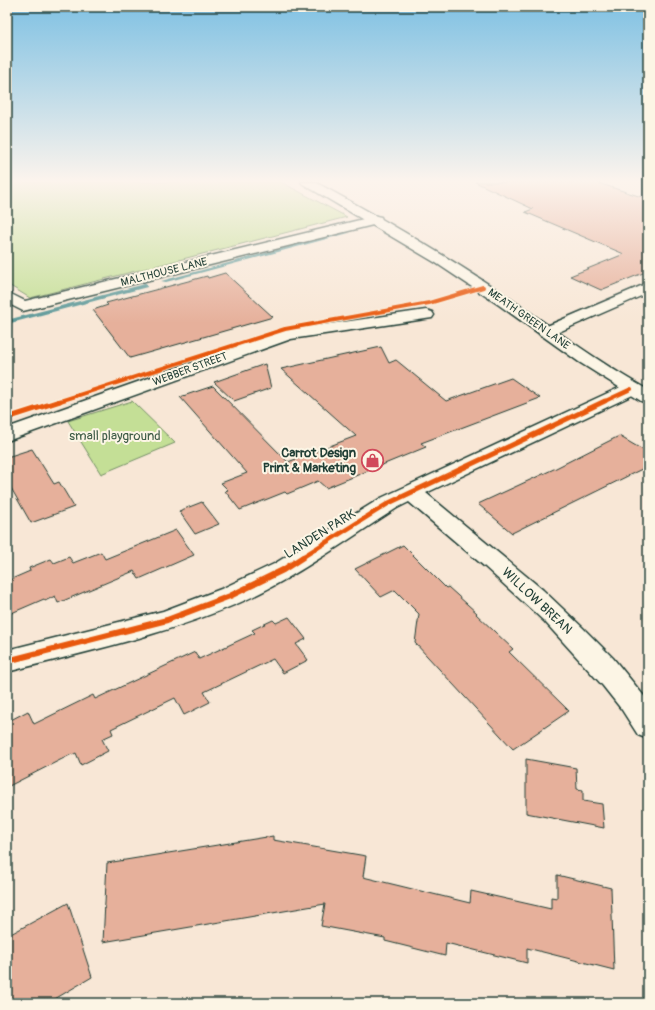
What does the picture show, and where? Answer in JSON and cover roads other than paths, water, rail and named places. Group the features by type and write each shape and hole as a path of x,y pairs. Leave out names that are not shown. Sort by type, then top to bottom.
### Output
{"street":[{"name":"MALTHOUSE LANE","path":"7,297 23,306 339,229"},
{"name":"MEATH GREEN LANE","path":"391,229 483,287 546,332 640,393"},
{"path":"546,332 648,287"},
{"name":"WEBBER STREET","path":"7,434 288,334 426,315"},
{"name":"LANDEN PARK","path":"7,661 167,620 230,596 283,570 389,503 411,492 640,393"},
{"name":"WILLOW BREAN","path":"411,492 547,608 599,660 640,712 648,726"}],"waterway":[{"path":"164,281 346,233"},
{"path":"7,322 145,286"}],"place":[{"name":"Carrot Design Print & Marketing","path":"372,460"}],"park label":[{"name":"small playground","path":"115,436"}]}
